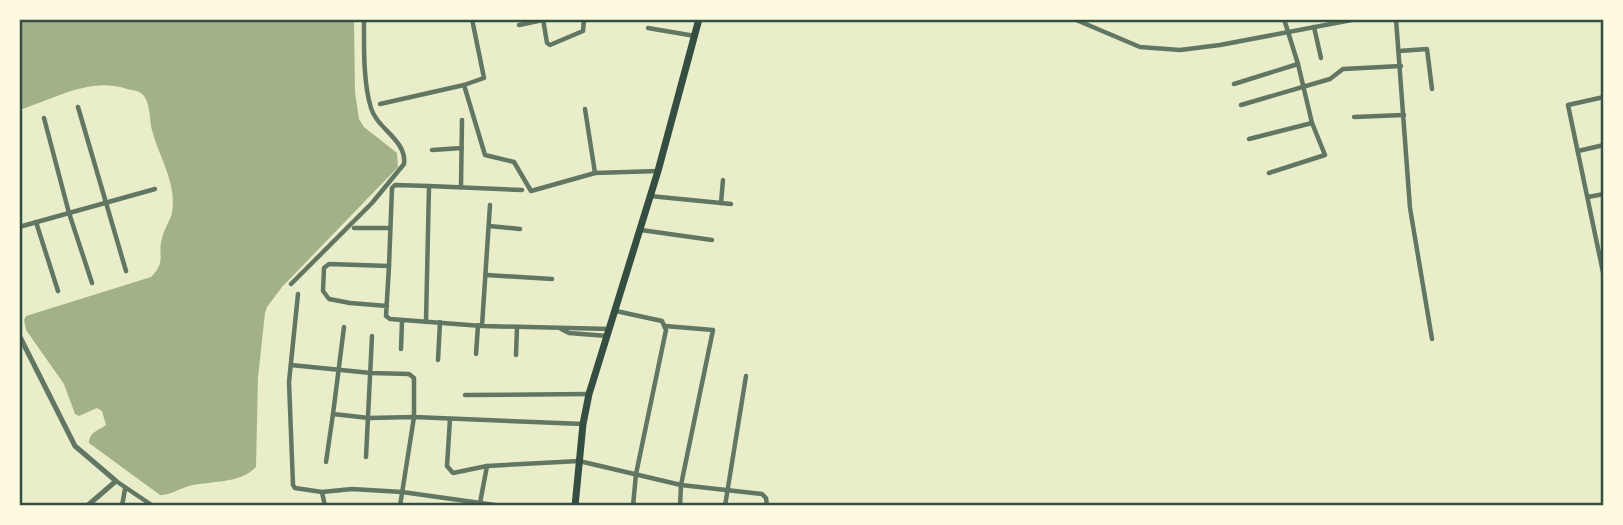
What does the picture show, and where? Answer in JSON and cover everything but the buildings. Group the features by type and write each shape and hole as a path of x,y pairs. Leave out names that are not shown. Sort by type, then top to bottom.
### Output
{"highway":[{"path":"575,506 583,424 589,394 640,230 699,19"}],"street":[{"path":"291,284 372,203 404,164 405,156 401,148 372,111 364,47 364,19"},
{"path":"380,104 484,78 472,19"},
{"path":"519,25 543,20 547,43 550,45 583,31 584,19"},
{"path":"1074,19 1140,47 1180,50 1357,19"},
{"path":"1269,173 1325,155 1312,123 1284,19"},
{"path":"1396,19 1410,208 1432,339"},
{"path":"1314,27 1321,58"},
{"path":"648,28 695,36"},
{"path":"1399,51 1427,49 1432,89"},
{"path":"1234,84 1298,64"},
{"path":"1241,105 1333,78 1343,69 1401,66"},
{"path":"464,85 485,155 514,162 531,191 595,173 657,171"},
{"path":"1604,97 1569,104 1604,277"},
{"path":"78,107 126,271"},
{"path":"585,109 595,173"},
{"path":"1354,117 1404,115"},
{"path":"44,118 69,213 92,283"},
{"path":"461,187 462,120"},
{"path":"1249,139 1312,123"},
{"path":"1578,150 1604,145"},
{"path":"432,150 462,148"},
{"path":"721,203 723,180"},
{"path":"522,190 395,185 392,188 388,318 480,326 560,329 570,327 608,332"},
{"path":"426,322 429,186"},
{"path":"19,227 155,189"},
{"path":"1588,197 1604,194"},
{"path":"649,195 730,204"},
{"path":"477,354 490,205"},
{"path":"36,222 58,291"},
{"path":"489,226 520,229"},
{"path":"354,228 390,228"},
{"path":"640,230 712,240"},
{"path":"1597,245 1604,244"},
{"path":"387,306 329,299 323,291 323,274 324,268 329,264 389,266"},
{"path":"486,275 552,279"},
{"path":"298,294 289,382 293,485 299,490 402,492 502,506"},
{"path":"615,311 662,321 665,326 635,474 633,506"},
{"path":"401,349 402,321"},
{"path":"438,360 440,323"},
{"path":"665,326 713,330 681,485 680,506"},
{"path":"326,462 344,327"},
{"path":"516,355 517,327"},
{"path":"19,335 75,446 125,489 153,506"},
{"path":"366,457 372,335"},
{"path":"291,365 412,375 415,380 414,417 400,506"},
{"path":"725,506 746,376"},
{"path":"465,395 589,394"},
{"path":"332,414 369,418 414,417 583,424"},
{"path":"450,419 447,462 450,472 458,473 486,466 579,461 681,485 762,494 766,498 767,506"},
{"path":"480,503 486,466"},
{"path":"87,506 116,481"},
{"path":"122,506 125,489"},
{"path":"321,492 325,506"}],"shaded area":[{"path":"19,19 354,19 355,92 359,119 364,127 397,153 398,167 282,287 267,307 258,378 256,467 241,477 186,487 160,495 89,443 92,434 106,425 102,411 97,408 79,416 75,414 64,384 26,330 26,316 151,277 159,267 161,244 173,202 170,180 152,130 145,97 141,93 100,85 73,90 19,110"}]}
